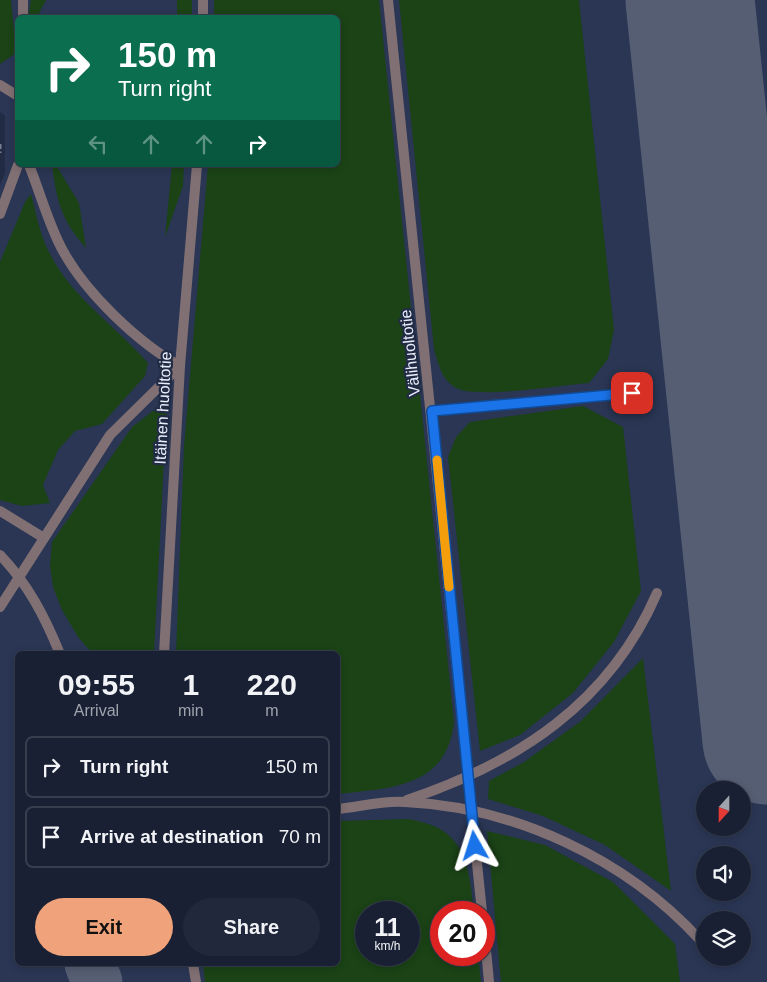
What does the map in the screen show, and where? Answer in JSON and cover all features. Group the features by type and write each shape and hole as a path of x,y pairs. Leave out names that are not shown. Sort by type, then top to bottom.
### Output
{"lane":[{"path":"23,0 23,15"},
{"path":"203,0 203,15"},
{"name":"Välihuoltotie","path":"388,0 432,411 481,901"},
{"path":"0,85 15,94"},
{"path":"0,214 17,167"},
{"path":"0,607 110,436 180,366 157,354 91,292 62,250 30,167"},
{"name":"Itäinen huoltotie","path":"164,651 180,366 197,167"},
{"path":"432,411 632,393"},
{"path":"0,511 44,538"},
{"path":"0,554 20,576 46,619 59,651"},
{"path":"340,810 403,801 468,776 537,739 587,696 628,647 643,625 657,593"},
{"path":"403,801 439,805 513,821 580,849 618,871 676,914 696,936"},
{"path":"193,966 196,982"},
{"path":"488,966 489,982"}],"path":[{"path":"0,144 0,153"}],"shaded area":[{"path":"0,0 767,0 767,982 0,982 0,185 5,173 5,116 0,112"}],"green space":[{"path":"0,0 11,0 15,54 0,64"},
{"path":"31,0 46,0 40,15 28,15"},
{"path":"177,0 192,0 192,15 177,15"},
{"path":"214,0 379,0 454,722 449,744 440,760 428,772 396,786 340,794 340,651 176,651 184,446 208,167 340,167 340,15 214,15"},
{"path":"399,0 579,0 614,330 608,359 589,383 500,392 467,391 456,388 451,384 441,370 434,349"},
{"path":"52,167 57,167 79,203 86,248 66,219 56,190"},
{"path":"172,167 184,167 183,186 165,237"},
{"path":"31,194 43,238 58,268 95,311 148,363 145,376 102,424 75,431 58,450 43,485 50,503 22,506 0,500 0,262 25,202"},
{"path":"167,400 154,651 90,651 78,637 62,610 53,587 50,566 52,542 132,427"},
{"path":"583,406 623,427 641,591 614,642 573,693 520,735 480,751 448,457 456,437 470,422"},
{"path":"643,658 671,891 605,845 543,816 488,799 489,781 524,762 581,721"},
{"path":"409,819 436,827 455,842 466,864 471,888 473,901 430,901 430,966 479,966 481,982 205,982 203,966 340,966 340,821"},
{"path":"487,831 545,845 613,882 675,944 680,982 501,982 495,901 493,901"}],"taxiway":[{"path":"691,16 702,63 716,109 737,151 767,190"},
{"path":"752,610 754,525 761,491 767,475"},
{"path":"91,966 97,982"}],"runway":[{"path":"690,0 767,740"}],"slow traffic":[{"path":"437,460 449,587"}],"route":[{"path":"475,846 432,411 632,393"}]}
